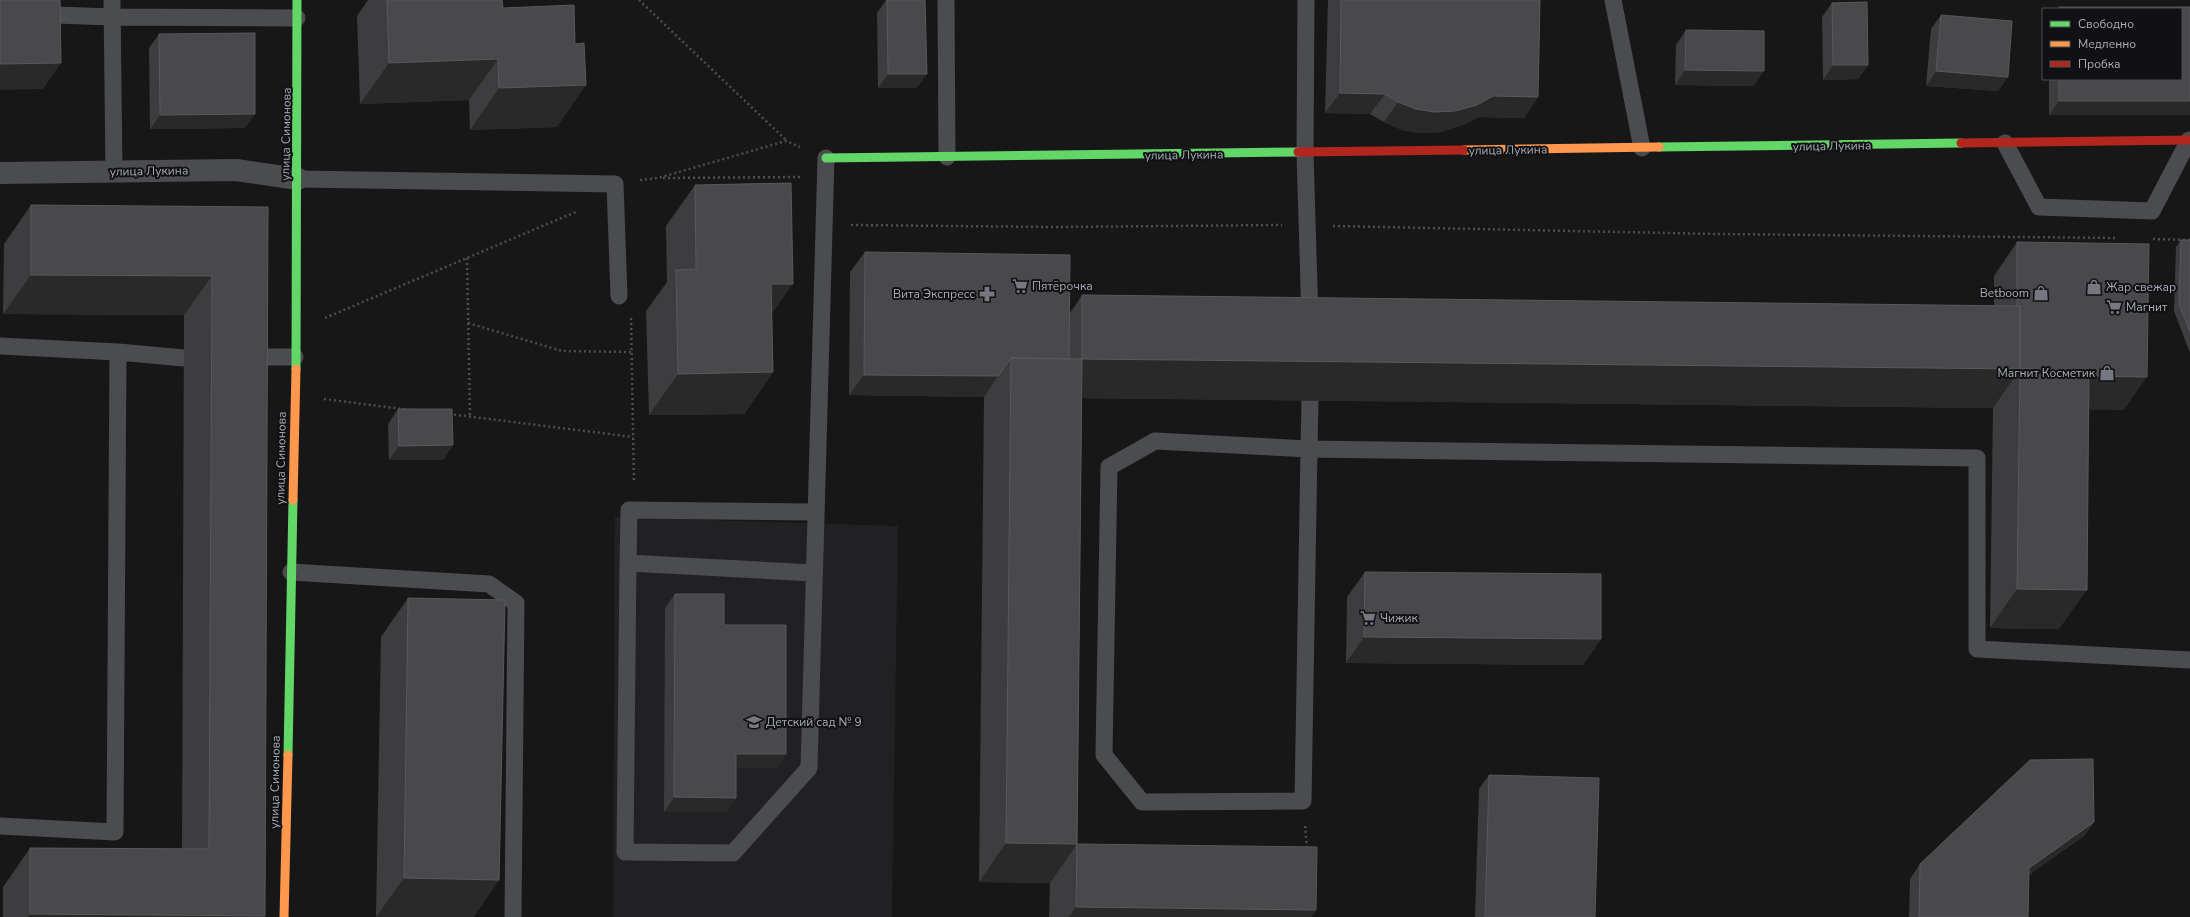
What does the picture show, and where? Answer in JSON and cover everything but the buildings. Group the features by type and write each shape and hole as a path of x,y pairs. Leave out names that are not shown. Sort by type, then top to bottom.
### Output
{"street":[{"name":"улица Симонова","path":"284,917 298,179 297,0"},
{"name":"улица Лукина","path":"826,158 1305,153 2190,140"},
{"name":"улица Лукина","path":"0,173 236,170 298,179"}],"lane":[{"path":"946,0 947,157"},
{"path":"1306,0 1305,153 1310,337"},
{"path":"1613,0 1642,148"},
{"path":"0,13 112,8 298,18"},
{"path":"112,8 114,172"},
{"path":"2004,143 2039,206 2152,211 2190,140"},
{"path":"816,512 629,510 625,852 733,852 810,768 826,158"},
{"path":"298,179 615,189 620,296"},
{"path":"0,346 118,352 184,358"},
{"path":"0,826 115,832 118,352"},
{"path":"241,357 295,358"},
{"path":"1310,400 1310,449 1303,802 1142,802 1104,756 1109,467 1155,441 1310,449 1977,458 1977,649 2190,660"},
{"path":"628,563 814,573"},
{"path":"291,572 489,584 516,603 513,917"}],"path":[{"path":"639,0 786,141 826,158"},
{"path":"324,318 467,258 615,189 786,141"},
{"path":"658,178 826,177"},
{"path":"824,225 1053,227 1308,225 1716,234 2119,238"},
{"path":"2150,239 2190,240"},
{"path":"467,258 470,417"},
{"path":"620,296 631,305 634,510"},
{"path":"468,323 562,351 632,352"},
{"path":"316,398 416,410"},
{"path":"447,414 633,437"},
{"path":"1303,802 1308,855"}],"shaded area":[{"name":"Детский сад № 9","path":"615,517 898,526 892,917 613,917"}],"traffic: fast":[{"path":"296,369 297,0"},
{"path":"1659,147 1961,143"},
{"path":"826,158 1298,152"},
{"path":"288,755 293,500"}],"traffic: slow":[{"path":"1464,150 1659,147"},
{"path":"293,500 296,369"},
{"path":"284,917 288,755"}],"traffic: jam":[{"path":"1961,143 2190,140"},
{"path":"1298,152 1464,150"}],"place":[{"name":"Пятёрочка","path":"1020,286"},
{"name":"Жар свежар","path":"2094,287"},
{"name":"Betboom","path":"2041,293"},
{"name":"Вита Экспресс","path":"987,294"},
{"name":"Магнит","path":"2114,307"},
{"name":"Магнит Косметик","path":"2107,373"},
{"name":"Чижик","path":"1368,618"},
{"name":"Детский сад № 9","path":"754,722"}]}
